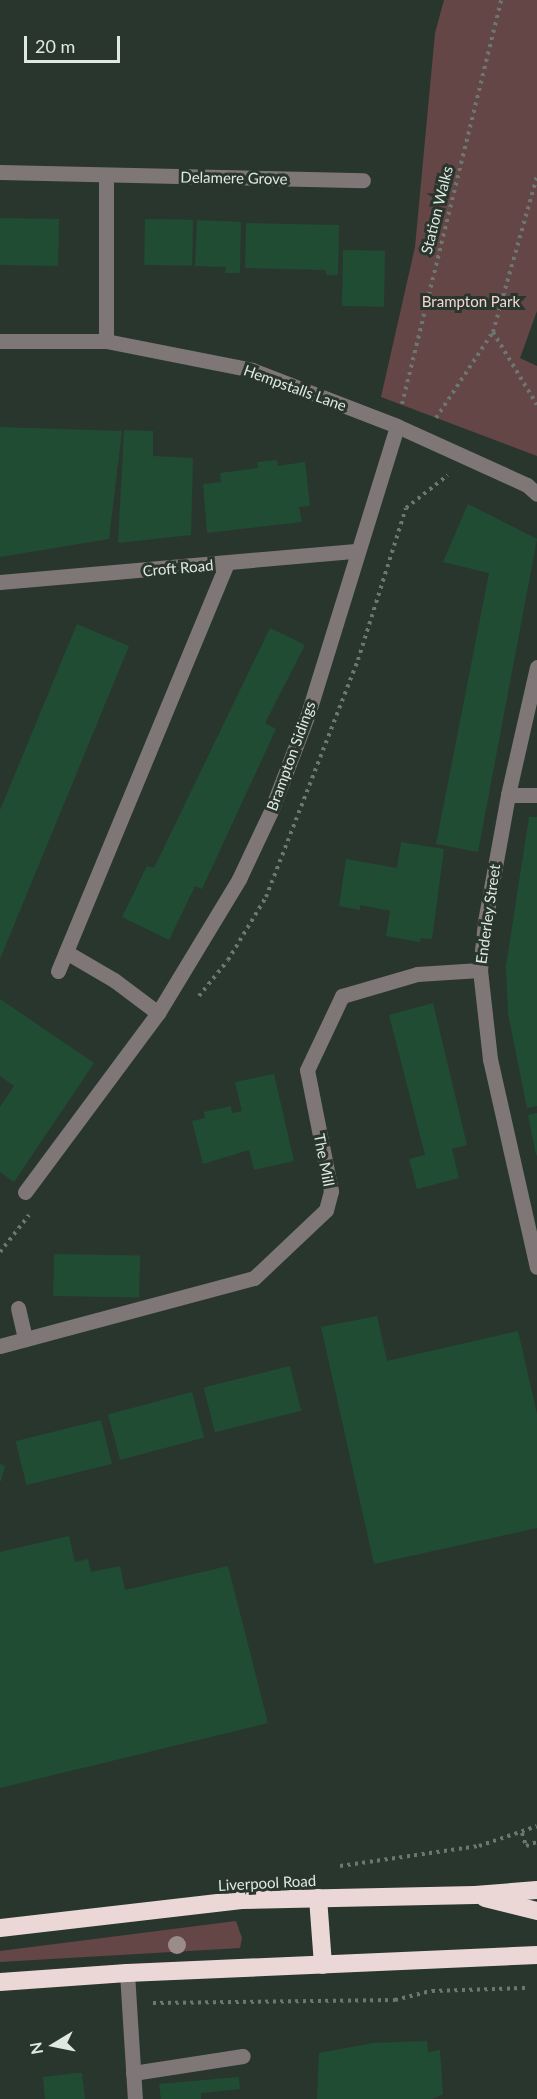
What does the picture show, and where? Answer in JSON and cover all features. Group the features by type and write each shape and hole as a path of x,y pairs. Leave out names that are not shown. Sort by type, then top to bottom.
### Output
{"highway":[{"name":"Liverpool Road","path":"0,1928 240,1900 475,1895 537,1890"},
{"path":"475,1895 537,1911"},
{"path":"318,1898 323,1965"},
{"path":"0,1982 127,1972 537,1956"}],"street":[{"name":"Delamere Grove","path":"0,172 363,180"},
{"path":"106,175 106,341"},
{"name":"Hempstalls Lane","path":"0,341 106,341 252,370 397,426 537,494"},
{"name":"Brampton Sidings","path":"25,1192 158,1013 239,879 272,811 327,656 356,551 397,426"},
{"name":"Croft Road","path":"0,582 356,551"},
{"path":"58,971 227,563"},
{"name":"Enderley Street","path":"537,667 508,795 484,922 480,970 490,1059 531,1210 537,1267"},
{"path":"508,795 537,795"},
{"path":"66,952 114,980 158,1013"},
{"name":"The Mill","path":"0,1346 254,1278 326,1210 331,1191 307,1070 342,996 417,974 480,970"},
{"path":"18,1308 25,1339"},
{"path":"127,1972 135,2099"},
{"path":"133,2073 243,2056"}],"path":[{"name":"Station Walks","path":"397,426 501,0"},
{"path":"423,439 493,332 537,177"},
{"path":"493,332 537,405"},
{"path":"340,1866 479,1846 537,1826"},
{"path":"522,1833 526,1846 537,1842"},
{"path":"128,2003 395,2000 432,1991 525,1988"}],"green space":[{"name":"Brampton Park","path":"444,0 537,0 537,311 520,358 537,366 537,456 381,397 415,247 435,33"},
{"path":"236,1921 242,1938 240,1948 0,1962 0,1951"}],"building":[{"path":"0,218 59,219 58,266 0,265"},
{"path":"145,219 193,220 192,266 144,265"},
{"path":"197,220 241,222 240,273 225,273 226,267 195,266"},
{"path":"246,223 339,225 338,275 326,275 326,270 245,268"},
{"path":"343,250 385,251 384,307 342,306"},
{"path":"0,427 122,431 109,539 0,557"},
{"path":"124,430 153,431 153,456 193,458 191,535 118,543"},
{"path":"277,460 278,466 305,462 310,506 299,507 302,522 207,533 203,484 221,482 220,473 258,468 257,462"},
{"path":"468,504 537,539 478,852 436,844 489,573 443,562"},
{"path":"77,624 129,646 0,959 0,810"},
{"path":"270,628 305,645 265,723 276,729 202,889 195,886 169,940 122,917 147,866 154,868"},
{"path":"529,817 537,817 537,1106 527,1108 508,1013 506,966"},
{"path":"401,842 444,849 432,939 421,938 420,942 386,936 390,911 360,905 360,910 339,906 346,859 397,868"},
{"path":"0,999 94,1063 14,1182 0,1172 0,1107 14,1086 0,1076"},
{"path":"433,1003 467,1145 452,1149 459,1178 417,1189 409,1159 425,1155 389,1015"},
{"path":"274,1074 294,1161 254,1170 249,1150 203,1164 192,1121 205,1118 204,1112 231,1106 232,1113 242,1111 235,1082"},
{"path":"537,1113 537,1155 536,1155 528,1115"},
{"path":"54,1254 140,1256 139,1297 53,1296"},
{"path":"377,1316 387,1361 518,1331 537,1414 537,1528 374,1564 321,1327"},
{"path":"290,1366 301,1411 215,1432 204,1388"},
{"path":"192,1392 204,1437 120,1460 108,1415"},
{"path":"101,1420 112,1464 27,1485 16,1441"},
{"path":"0,1464 5,1466 1,1481 0,1481"},
{"path":"69,1536 75,1562 88,1559 91,1572 120,1566 125,1590 228,1566 268,1723 0,1788 0,1552"},
{"path":"427,2041 428,2052 440,2050 443,2094 432,2099 317,2099 319,2053 373,2043"},
{"path":"82,2073 85,2099 45,2099 43,2077"},
{"path":"239,2077 240,2089 201,2093 201,2099 161,2099 159,2084"}]}
